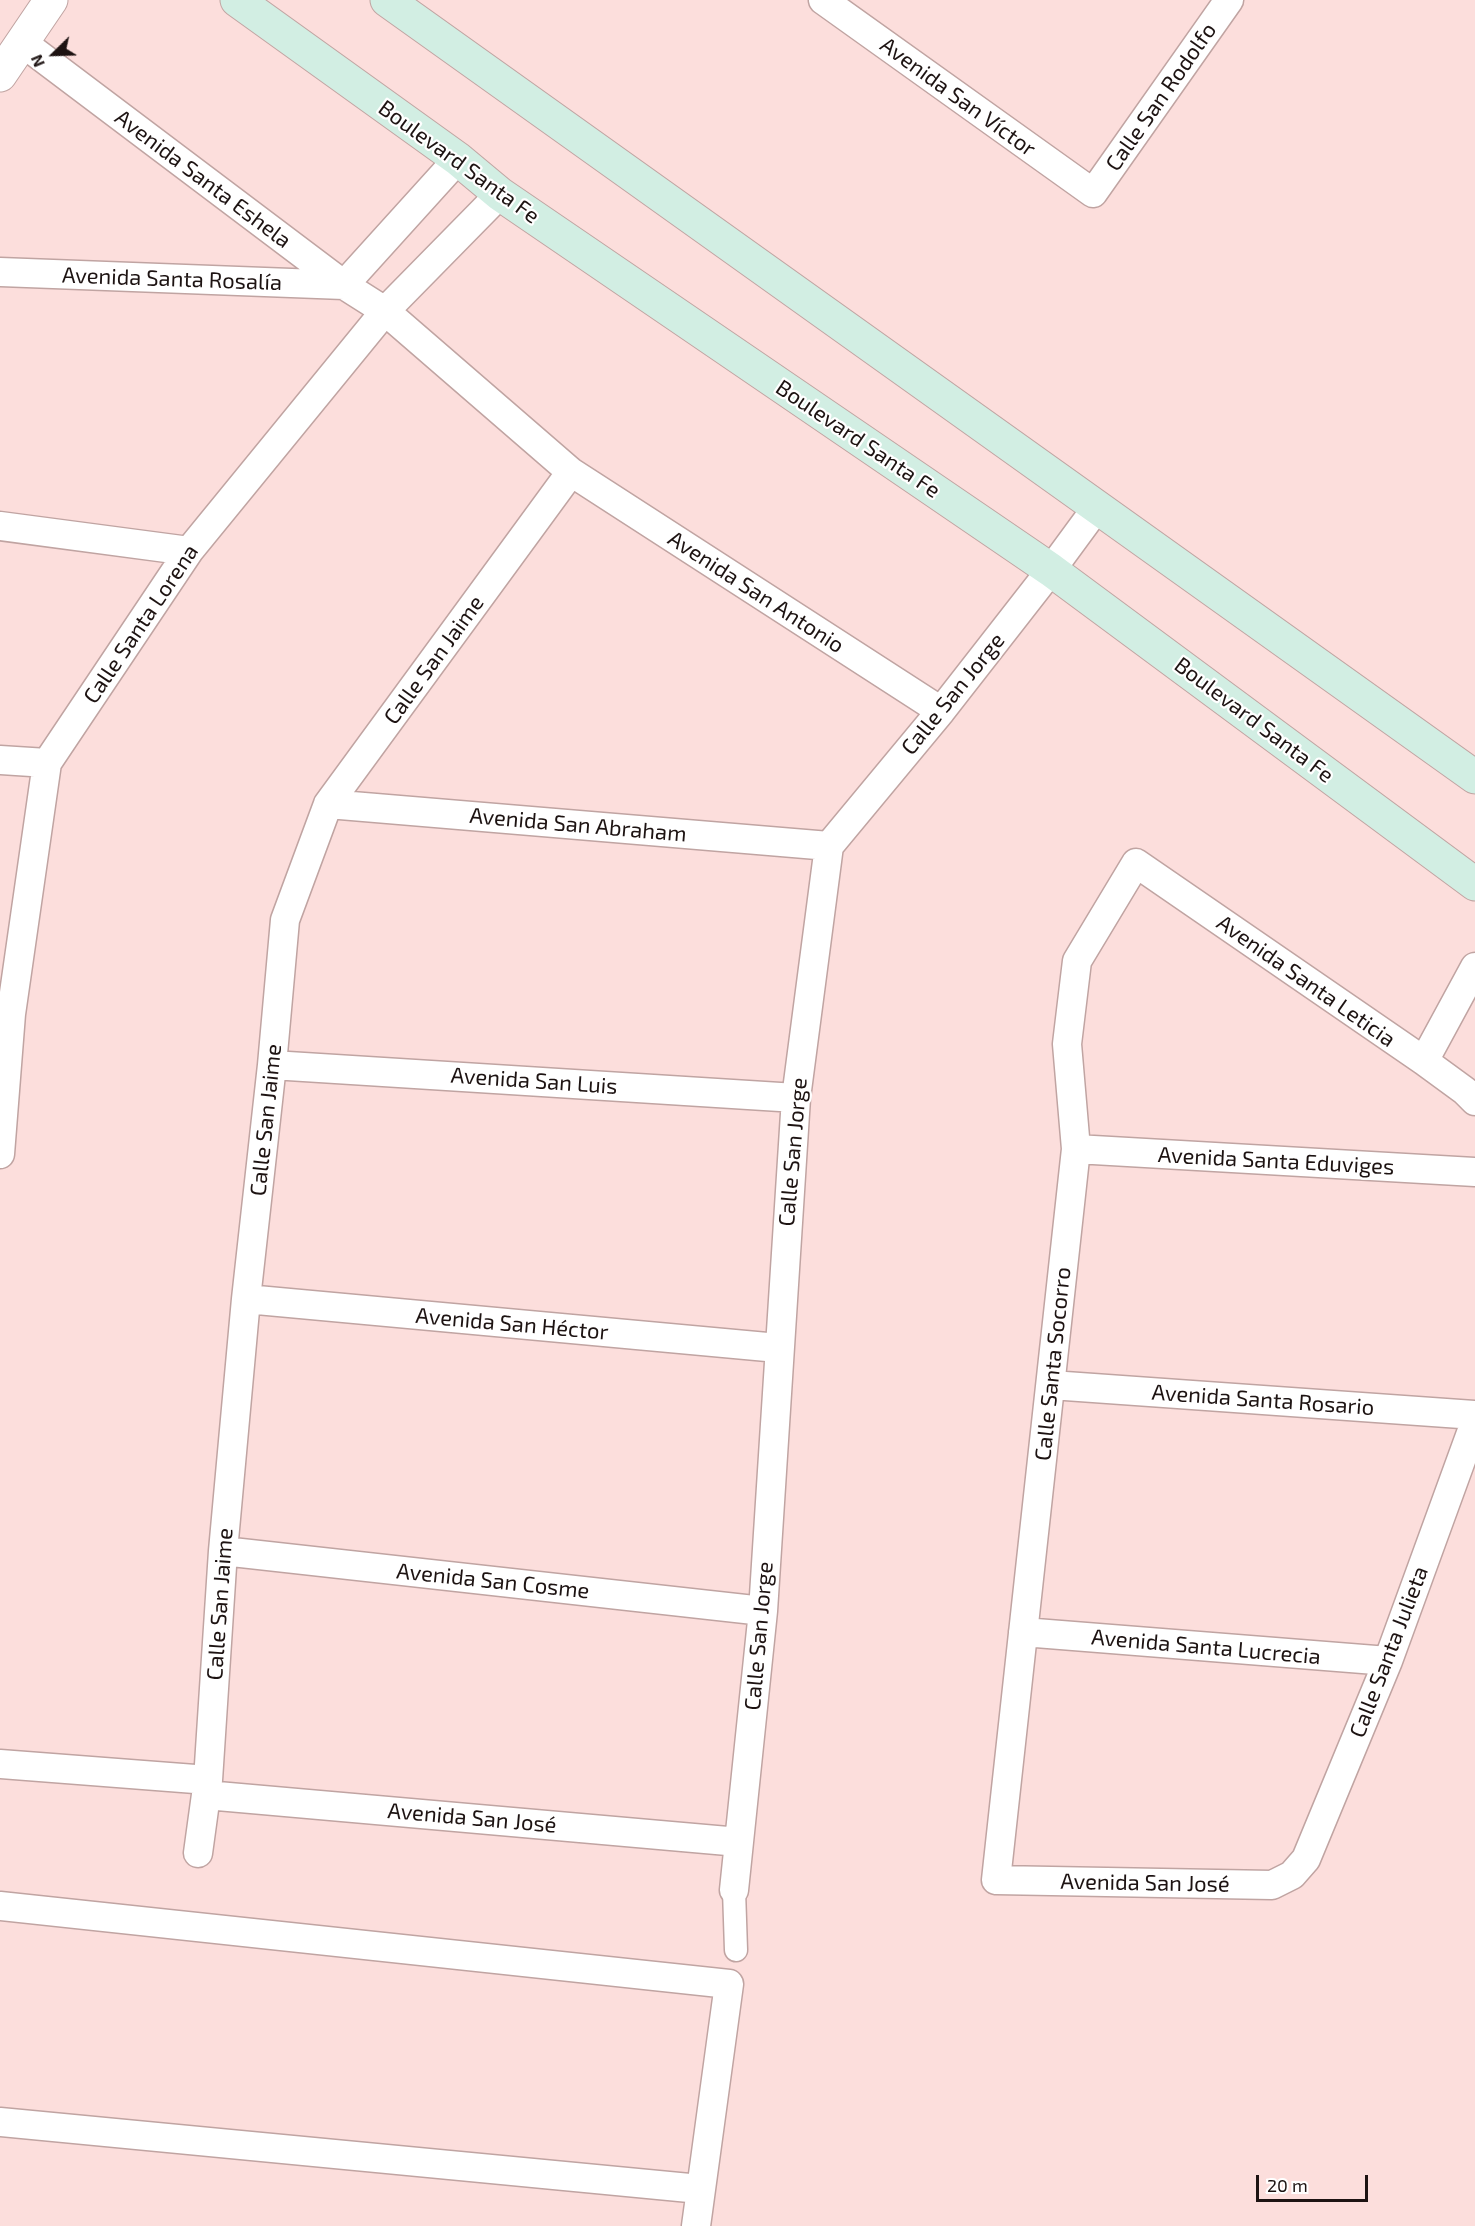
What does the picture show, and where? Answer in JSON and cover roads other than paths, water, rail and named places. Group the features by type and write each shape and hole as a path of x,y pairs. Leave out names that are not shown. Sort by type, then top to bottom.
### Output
{"main road":[{"name":"Boulevard Santa Fe","path":"237,0 458,159 500,194 1052,570 1475,884"},
{"path":"387,0 1475,777"}],"street":[{"path":"0,75 51,0"},
{"name":"Avenida San Víctor","path":"823,0 1093,193"},
{"name":"Calle San Rodolfo","path":"1093,193 1229,0"},
{"name":"Avenida Santa Eshela","path":"23,43 344,285 385,311"},
{"path":"344,285 458,159"},
{"name":"Calle Santa Lorena","path":"0,1154 6,1013 47,763 189,551 385,311 500,194"},
{"name":"Avenida Santa Rosalía","path":"0,272 344,285"},
{"name":"Avenida San Antonio","path":"385,311 571,472 941,711"},
{"name":"Calle San Jaime","path":"198,1853 207,1788 223,1551 246,1299 272,1065 285,920 328,804 571,472"},
{"name":"Calle San Jorge","path":"734,1890 763,1611 778,1348 796,1098 829,846 941,711 1052,570 1098,506"},
{"path":"0,526 189,551"},
{"path":"0,760 47,763"},
{"name":"Avenida San Abraham","path":"328,804 829,846"},
{"name":"Avenida Santa Leticia","path":"1136,863 1424,1061 1472,1088"},
{"name":"Calle Santa Socorro","path":"996,1880 1076,1149 1066,1044 1077,961 1136,863"},
{"path":"1424,1061 1475,967"},
{"name":"Avenida San Luis","path":"272,1065 796,1098"},
{"name":"Avenida Santa Eduviges","path":"1076,1149 1475,1172"},
{"name":"Avenida San Héctor","path":"246,1299 778,1348"},
{"name":"Avenida Santa Rosario","path":"1051,1385 1475,1415"},
{"name":"Calle Santa Julieta","path":"1292,1875 1306,1859 1388,1661 1475,1422"},
{"name":"Avenida San Cosme","path":"223,1551 763,1611"},
{"name":"Avenida Santa Lucrecia","path":"1023,1632 1388,1661"},
{"name":"Avenida San José","path":"0,1764 207,1788 739,1842"},
{"name":"Avenida San José","path":"996,1880 1272,1885 1292,1875"},
{"path":"734,1890 735,1950"},
{"path":"0,1906 729,1984 696,2226"},
{"path":"0,2122 700,2189"}]}
